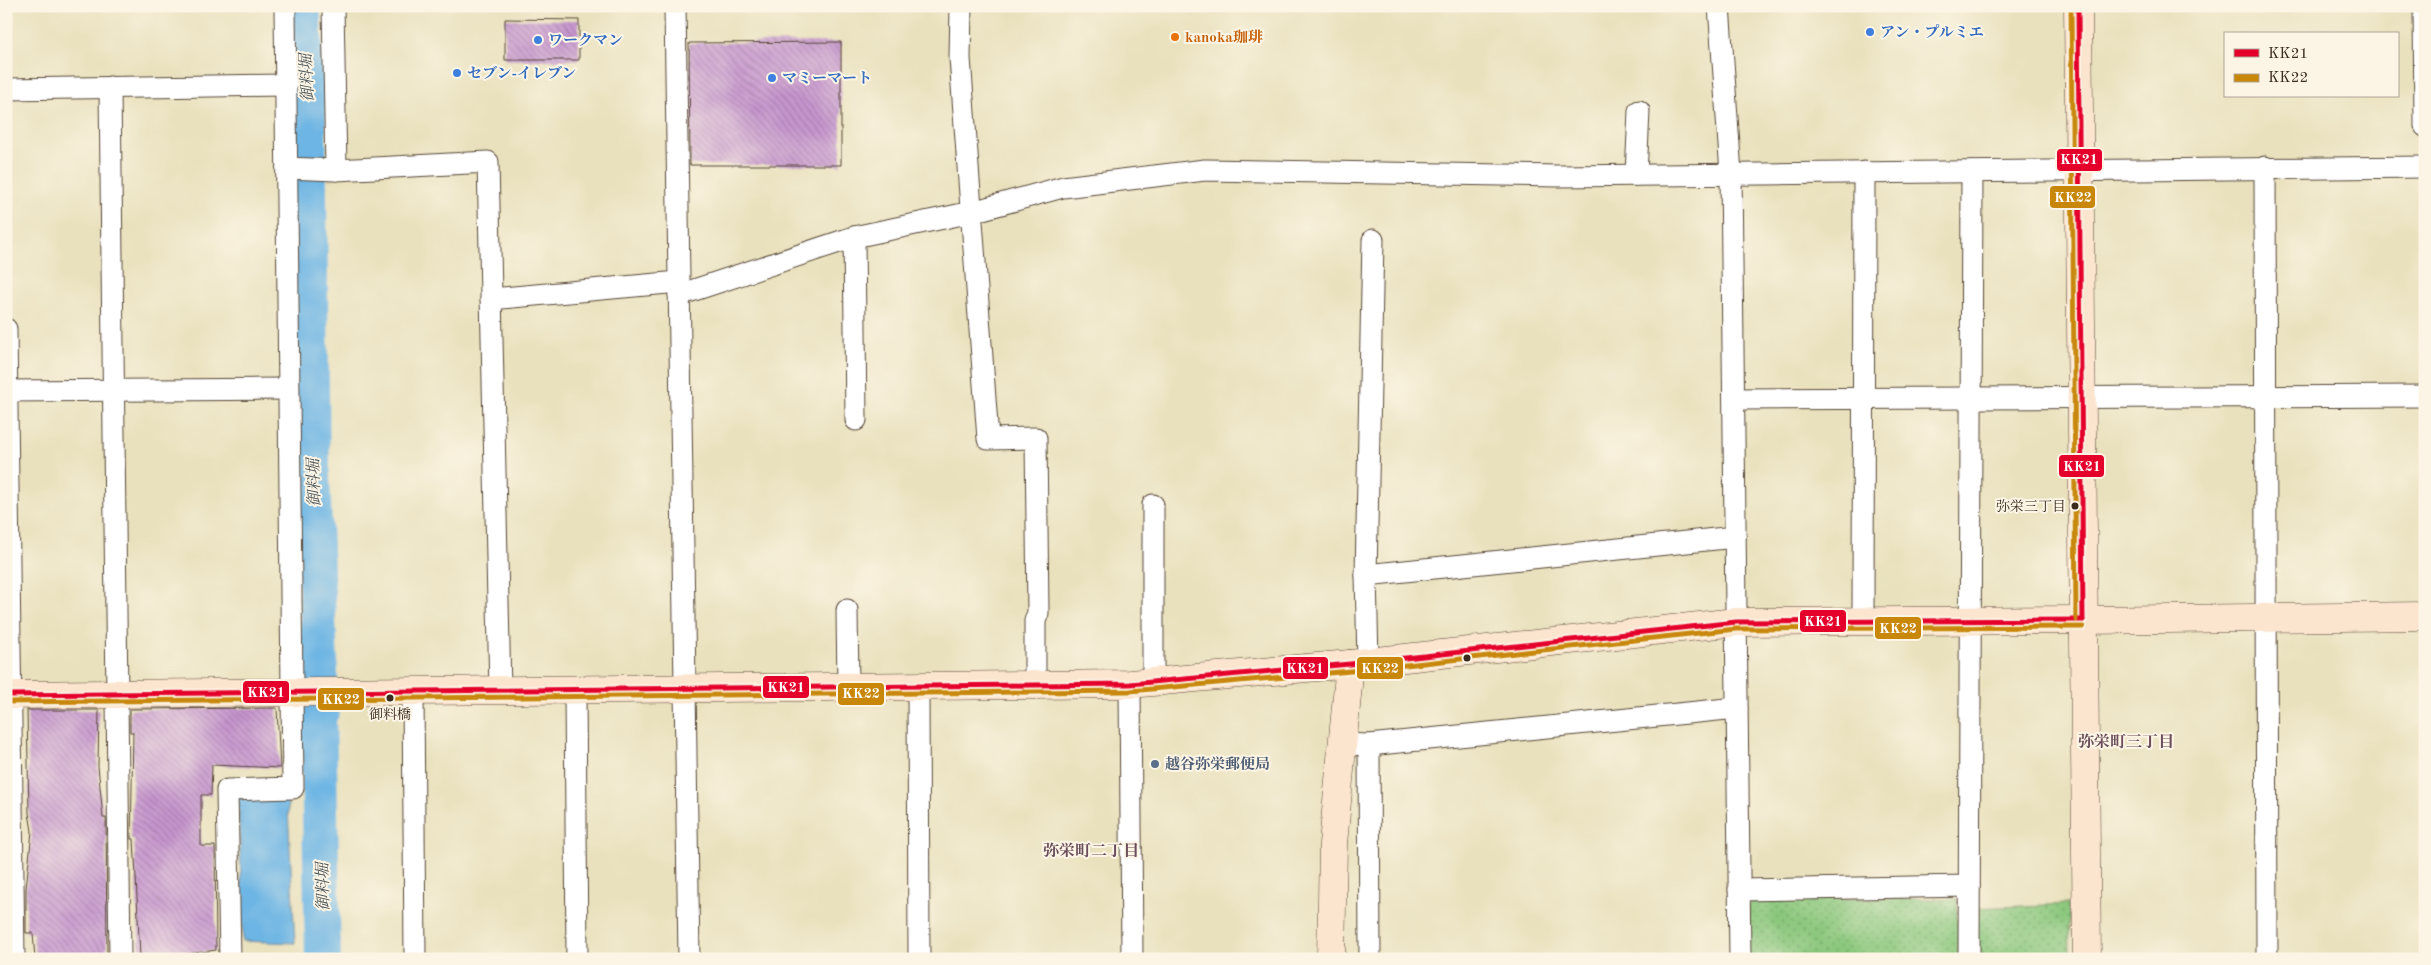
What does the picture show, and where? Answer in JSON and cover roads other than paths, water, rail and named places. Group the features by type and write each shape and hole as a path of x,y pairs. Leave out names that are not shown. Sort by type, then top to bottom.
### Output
{"street":[{"path":"230,959 227,790 293,788 296,692 287,388 290,168 285,6"},
{"path":"333,6 333,170"},
{"path":"675,6 688,959"},
{"path":"961,6 960,58 988,439 1036,438 1038,613 1034,620 1035,685"},
{"path":"1719,6 1731,173 1740,959"},
{"path":"2078,6 2087,959"},
{"path":"2424,6 2425,126"},
{"path":"6,89 287,85"},
{"path":"110,87 120,959"},
{"path":"1636,175 1639,111"},
{"path":"290,168 333,170 488,162 500,690"},
{"path":"491,299 679,289 854,237 972,212 1063,186 1205,170 1636,175 2425,167"},
{"path":"2265,168 2267,959"},
{"path":"1863,621 1864,172"},
{"path":"1969,959 1972,172"},
{"path":"854,237 856,420"},
{"path":"1331,959 1333,844 1351,750 1366,575 1373,240"},
{"path":"6,329 9,695 14,959"},
{"path":"7,391 287,388"},
{"path":"1735,399 2425,396"},
{"path":"1132,959 1142,683 1153,505"},
{"path":"1366,575 1735,537"},
{"path":"847,610 848,688"},
{"path":"9,695 575,688 848,688 1142,683 1736,622 2425,616"},
{"path":"918,687 918,959"},
{"path":"575,688 577,959"},
{"path":"412,691 415,959"},
{"path":"1351,750 1737,708"},
{"path":"1351,750 1370,959"},
{"path":"1739,890 1969,886"}],"water":[{"path":"287,790 295,943 243,941 238,792"}],"waterway":[{"name":"御料堀","path":"302,6 308,104 312,479 320,665 319,704 321,711 318,714 323,959"}],"place":[{"name":"アン・プルミエ","path":"1870,32"},
{"name":"kanoka珈琲","path":"1175,37"},
{"name":"ワークマン","path":"538,40"},
{"name":"セブン-イレブン","path":"457,73"},
{"name":"マミーマート","path":"772,78"},
{"name":"弥栄三丁目","path":"2075,506"},
{"name":"御料橋","path":"390,698"},
{"name":"越谷弥栄郵便局","path":"1155,764"}],"district":[{"name":"弥栄町三丁目","path":"2126,741"},
{"name":"弥栄町二丁目","path":"1091,850"}]}
